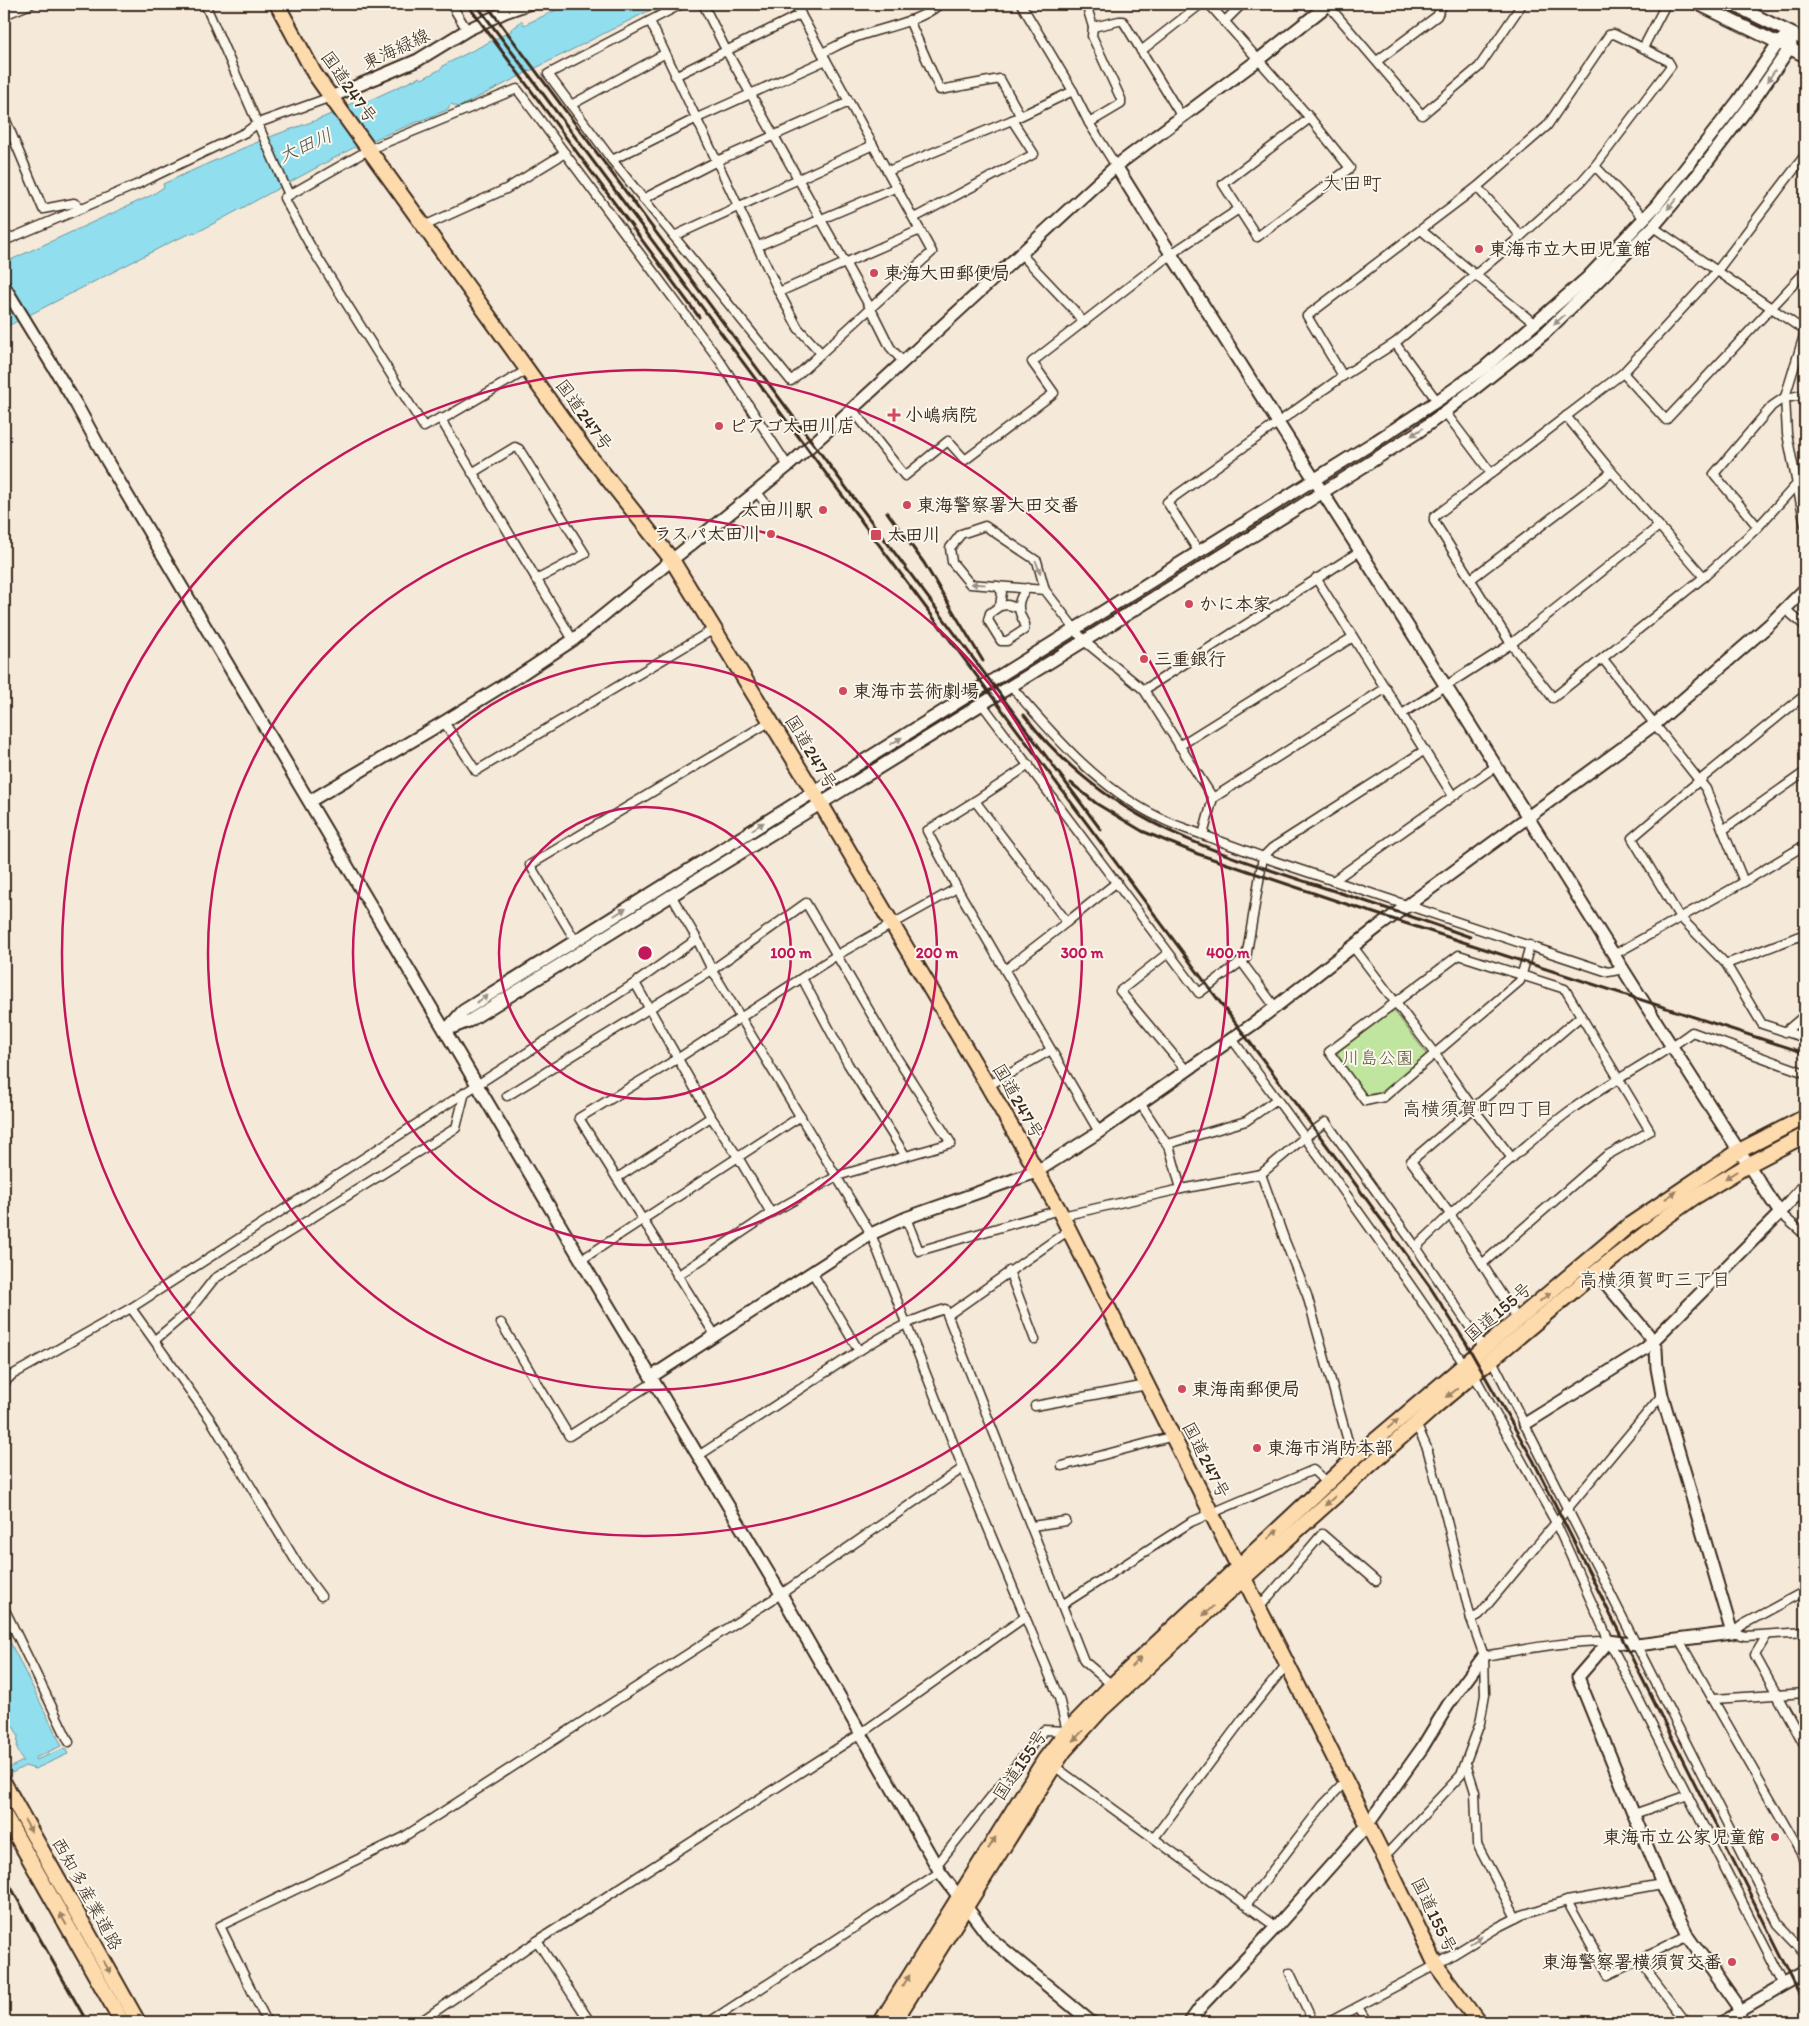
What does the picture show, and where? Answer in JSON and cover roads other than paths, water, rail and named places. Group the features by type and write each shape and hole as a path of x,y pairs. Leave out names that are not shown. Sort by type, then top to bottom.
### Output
{"highway":[{"name":"国道247号","path":"277,4 314,73 585,450 672,560 771,721 988,1086 1060,1213 1174,1436 1241,1573"},
{"name":"国道155号","path":"894,2022 1045,1759 1067,1731 1112,1685 1474,1375 1488,1354 1518,1320 1628,1226 1739,1151 1805,1117"},
{"name":"国道155号","path":"880,2022 1064,1751 1101,1710 1241,1573 1327,1483 1464,1364 1488,1354 1686,1203 1748,1165 1805,1136"},
{"name":"国道155号","path":"1241,1573 1368,1824 1436,1965 1478,2022"},
{"name":"西知多産業道路","path":"4,1783 138,2022"},
{"name":"西知多産業道路","path":"4,1814 122,2022"}],"street":[{"path":"4,15 31,4"},
{"path":"205,4 289,195"},
{"path":"451,4 467,30"},
{"name":"東海緑線","path":"335,102 418,60 467,30 528,4"},
{"path":"682,4 548,74 612,160 791,381 932,252 795,4"},
{"path":"703,4 726,50 775,135 890,347 904,362"},
{"path":"612,160 751,94 824,56 852,38 910,20 934,9 940,4"},
{"path":"1021,4 1074,91 1089,123 1672,1047 1780,1213 1805,1235"},
{"path":"1086,4 1093,27 1092,36 1121,99 1121,104 1089,123"},
{"path":"1141,50 1201,4"},
{"path":"1209,4 1310,118 1350,168 1257,237 1223,184 1310,118"},
{"path":"1224,22 1242,4"},
{"path":"310,801 444,722 573,640 788,466 904,362 1116,166 1258,60 1328,4 1422,115 1478,66 1522,4"},
{"path":"1377,61 1437,16 1443,4"},
{"path":"1643,48 1666,4"},
{"path":"1698,4 1805,56"},
{"path":"1732,4 1805,40"},
{"path":"675,76 800,14"},
{"path":"910,20 940,90 1000,79 1020,116"},
{"path":"650,21 664,54 779,292 798,328 821,353"},
{"path":"1093,27 1123,21 1182,116"},
{"path":"446,1030 469,1021 821,804 1322,493 1445,412 1545,333 1648,222 1669,190 1738,102 1778,43 1790,33"},
{"path":"446,1030 463,1010 1199,552 1437,401 1485,367 1586,279 1698,174 1751,104 1791,46 1790,33"},
{"path":"1199,552 1168,502 1343,376 1395,343 1521,236 1596,166 1671,66 1668,62 1614,34 1610,35 1547,126 1477,186 1307,316 1343,376"},
{"path":"571,105 664,54"},
{"path":"527,370 441,420 440,418 424,427 311,247 284,198 369,149 517,89 720,360 788,466"},
{"path":"888,171 1012,120 1074,91"},
{"path":"4,241 136,185 246,132 258,123 335,102"},
{"path":"643,199 717,161 849,102"},
{"path":"4,116 43,209 74,203 82,208"},
{"path":"914,218 1034,154 1012,120"},
{"path":"674,236 873,145"},
{"path":"424,226 506,189 566,153"},
{"path":"1801,483 1758,527 1704,577 1553,698 1511,644 1434,520 1434,517 1623,373 1718,271 1805,155"},
{"path":"1596,166 1648,222 1805,331 1785,397 1787,434 1801,483 1805,525"},
{"path":"1477,186 1521,236"},
{"path":"758,246 897,187"},
{"path":"852,409 905,476 948,441 965,460 1054,393 1032,362 1171,254 1239,209"},
{"path":"779,292 920,230"},
{"path":"1421,230 1535,324"},
{"path":"1020,253 1083,322"},
{"path":"1623,373 1666,420 1805,272"},
{"path":"4,286 446,1030 476,1084 781,1594 938,1869 990,1938 1092,2022"},
{"path":"1395,343 1437,401"},
{"path":"1758,527 1714,474 1772,406 1785,397 1805,394"},
{"path":"1445,412 1491,473"},
{"path":"1566,416 1612,472 1704,577"},
{"path":"441,420 573,640"},
{"path":"472,473 515,447 519,449 585,554 536,580"},
{"path":"1471,579 1612,472"},
{"path":"756,491 766,504"},
{"path":"1044,590 970,584 952,562 950,548 961,534 985,526 1037,561 1044,590 1084,640 1144,690 1213,798"},
{"path":"1402,714 1511,644 1659,526"},
{"path":"1144,690 1360,551"},
{"path":"1316,578 1453,796"},
{"path":"997,586 1002,592 1000,606"},
{"path":"1018,608 1008,605 1000,606 990,613 988,620 1001,641 1008,642 1024,630 1025,624 1018,608 1020,596 1027,588"},
{"path":"501,1323 569,1436 715,1335 871,1234 906,1218 1036,1172 1099,1132 1232,1039 1378,928 1655,724 1805,589"},
{"path":"1785,609 1805,626"},
{"path":"444,722 476,771 714,629"},
{"path":"1179,746 1353,637"},
{"path":"1603,659 1706,789 1744,882"},
{"path":"1011,686 1079,762 1116,792 1159,818 1263,857 1608,972 1624,969"},
{"path":"1203,835 1213,798 1386,688"},
{"path":"1805,695 1632,838 1679,916 1726,964 1762,1024 1805,1038"},
{"path":"982,704 1199,993 1246,958 1263,857 1272,848 1425,750"},
{"path":"575,940 530,865 771,721"},
{"path":"1029,765 927,831 957,888 1099,1132"},
{"path":"1334,881 1494,767"},
{"path":"1723,830 1805,772"},
{"path":"975,801 1067,922"},
{"path":"1615,954 1679,916 1744,882 1805,845"},
{"path":"1005,970 1117,882"},
{"path":"715,1335 579,1118 677,1059 837,955 957,888"},
{"path":"672,895 712,970 871,1234 963,1468 1059,1698 1067,1731 1044,1730 938,1869 709,2022"},
{"path":"507,1096 712,970 806,903 898,1058 951,1142 837,1176 771,1213 677,1276"},
{"path":"1726,964 1805,934"},
{"path":"4,1383 12,1375 131,1308 635,983 697,939"},
{"path":"1482,1264 1606,1156 1650,1131 1566,989 1522,975 1459,955 1329,1052 1365,1101 1384,1097 1520,981 1522,975 1530,946"},
{"path":"1354,948 1512,1158"},
{"path":"1168,953 1120,990 1187,1071"},
{"path":"1241,961 1275,1007"},
{"path":"802,978 848,1064 905,1156"},
{"path":"635,983 711,1117 738,1157 771,1213"},
{"path":"1785,1032 1805,1015"},
{"path":"1518,1320 1450,1214 1411,1161 1581,1016"},
{"path":"1416,1246 1512,1158 1564,1114 1619,1078 1672,1047 1692,1032 1805,1073"},
{"path":"1232,1039 1403,1273 1464,1364"},
{"path":"988,1086 1052,1050"},
{"path":"155,1340 188,1312 214,1279 456,1128 465,1092"},
{"path":"1168,1144 1246,1121 1277,1099"},
{"path":"1140,1103 1168,1144 1181,1189"},
{"path":"581,1260 801,1116"},
{"path":"617,1178 711,1117"},
{"path":"906,1218 918,1251 1060,1213 1261,1174 1326,1122 1416,1246 1488,1354 1568,1506 1778,1924 1800,1947 1805,1958"},
{"path":"1261,1174 1307,1295 1353,1459"},
{"path":"1525,1424 1645,1349 1780,1213 1805,1184"},
{"path":"948,1315 1069,1230"},
{"path":"1009,1271 1035,1340"},
{"path":"812,1272 859,1351"},
{"path":"1596,1272 1648,1334 1656,1349 1662,1395 1732,1633"},
{"path":"131,1308 210,1419 300,1568 321,1596"},
{"path":"698,1456 859,1351 905,1324 924,1315 945,1309 1084,1661 1112,1685"},
{"path":"1474,1375 1555,1521 1610,1641 1785,1986"},
{"path":"1035,1406 1147,1385"},
{"path":"1471,1619 1479,1615 1555,1521 1662,1395"},
{"path":"1384,1857 1461,1775 1480,1723 1485,1695 1484,1656 1471,1619 1427,1448 1416,1424"},
{"path":"1062,1466 1174,1436"},
{"path":"267,2022 220,1926 402,1838 781,1594 963,1468"},
{"path":"1062,1605 1191,1522 1211,1512 1313,1470 1327,1483"},
{"path":"1032,1526 1066,1521"},
{"path":"1259,1608 1322,1534 1376,1581"},
{"path":"1732,1633 1744,1624 1805,1591"},
{"path":"4,1608 69,1742"},
{"path":"420,2022 537,1941 860,1734 1025,1617"},
{"path":"1190,2022 1202,2005 1276,1927 1368,1824 1422,1748 1448,1705 1484,1656 1533,1647 1590,1641 1610,1641 1637,1645 1732,1633 1746,1636 1805,1632"},
{"path":"1767,1635 1754,1655 1805,1746"},
{"path":"1680,1640 1804,1854 1805,1867"},
{"path":"1610,1641 1578,1677 1662,1884 1688,1936 1741,2011 1746,2022"},
{"path":"1154,1838 1242,1720 1287,1664"},
{"path":"1714,1699 1805,1693"},
{"path":"1466,1763 1474,1792 1477,1844 1516,1918"},
{"path":"1054,1766 1276,1927"},
{"path":"1246,1905 1323,1805 1346,1781"},
{"path":"1634,1814 1688,1795"},
{"path":"1329,2022 1436,1965 1516,1918 1568,1901 1662,1884"},
{"path":"1568,1901 1608,1975 1688,1936"},
{"path":"537,1941 590,2022"},
{"path":"1639,1960 1686,2022"},
{"path":"1290,1973 1313,2022"},
{"path":"1721,2022 1805,1974"},
{"path":"1358,2007 1367,2022"}],"water":[{"name":"大田川","path":"569,4 662,4 463,105 463,109 451,104 447,110 353,148 196,233 194,232 173,241 4,328 4,263 152,195 164,187 163,184 219,159 324,117 352,103 359,105 420,77 422,79 441,69 444,65 511,31 518,23 522,21 524,25"},
{"path":"4,1630 61,1744 61,1746 35,1758 36,1760 65,1748 68,1754 35,1769 25,1766 12,1773 9,1768 23,1761 17,1749 18,1735 4,1710"}],"railway":[{"path":"467,4 699,317"},
{"path":"476,4 1351,1178 1430,1287 1466,1343 1533,1460 1805,2004"},
{"path":"486,4 1101,830"},
{"path":"887,512 924,563 983,661"},
{"path":"1024,715 1054,750 1086,779 1120,804 1155,824 1232,857 1470,937"},
{"path":"1071,783 1097,804 1142,831 1198,854 1805,1053"},
{"path":"4,1875 87,2022"}],"place":[{"name":"東海市立大田児童館","path":"1479,249"},
{"name":"東海大田郵便局","path":"874,273"},
{"name":"小嶋病院","path":"894,415"},
{"name":"ピアゴ太田川店","path":"719,426"},
{"name":"東海警察署大田交番","path":"907,505"},
{"name":"太田川駅","path":"823,510"},
{"name":"ラスパ太田川","path":"771,534"},
{"name":"太田川","path":"876,535"},
{"name":"かに本家","path":"1189,604"},
{"name":"三重銀行","path":"1144,659"},
{"name":"東海市芸術劇場","path":"843,691"},
{"name":"東海南郵便局","path":"1182,1389"},
{"name":"東海市消防本部","path":"1257,1448"},
{"name":"東海市立公家児童館","path":"1775,1837"},
{"name":"東海警察署横須賀交番","path":"1732,1962"}],"district":[{"name":"大田町","path":"1352,183"},
{"name":"高横須賀町四丁目","path":"1478,1108"},
{"name":"高横須賀町三丁目","path":"1655,1279"}],"park label":[{"name":"川島公園","path":"1378,1058"}]}
